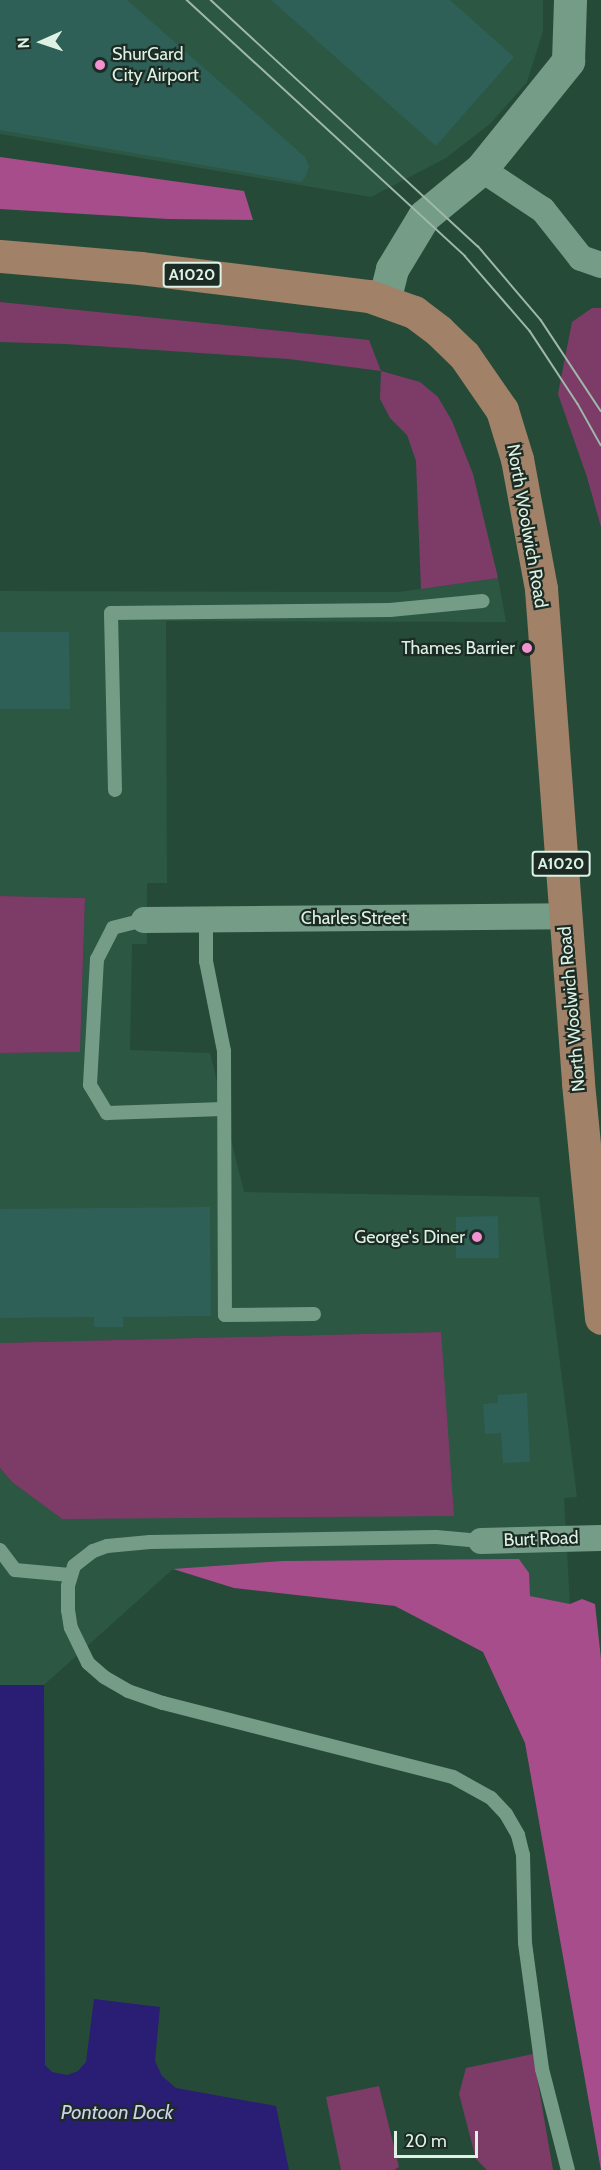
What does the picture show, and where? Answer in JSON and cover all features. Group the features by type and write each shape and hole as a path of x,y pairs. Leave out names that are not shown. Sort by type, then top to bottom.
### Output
{"main road":[{"name":"A1020","path":"0,256 140,268 353,293 384,301"},
{"name":"North Woolwich Road","path":"384,301 414,312 464,355 490,390 508,426 541,589 578,1083 601,1318"}],"street":[{"path":"384,301 392,269 424,216 481,169 568,61 570,0"},
{"path":"481,169 543,210 581,258 601,265"},
{"name":"Charles Street","path":"144,920 565,916"},
{"name":"Burt Road","path":"481,1541 601,1538"}],"lane":[{"path":"115,790 111,613 390,610 483,601"},
{"path":"206,919 206,961 224,1051 225,1315 314,1314"},
{"path":"144,920 113,928 97,959 90,1085 107,1113 223,1110"},
{"path":"481,1541 436,1538 123,1544 93,1551 81,1558 70,1575 68,1610 79,1647 88,1663 104,1677 128,1690 163,1703 453,1777 491,1798 506,1814 518,1835 523,1854 525,1943 542,2069 568,2170"},
{"path":"0,1550 15,1570 70,1575"}],"shaded area":[{"path":"0,0 543,0 543,31 527,82 491,123 446,158 371,197 0,134"},
{"path":"0,157 244,191 253,220 168,219 0,209"},
{"path":"0,302 369,340 381,371 289,359 66,344 0,342"},
{"path":"592,308 601,308 601,527 587,477 558,394 572,322"},
{"path":"381,371 420,382 438,397 452,421 473,474 498,578 421,589 416,461 407,435 390,418 380,399"},
{"path":"498,578 506,622 166,621 167,883 147,883 147,944 132,944 130,1050 210,1053 244,1192 539,1197 577,1497 564,1498 570,1604 529,1596 529,1573 173,1569 44,1685 0,1685 0,1468 12,1482 62,1519 441,1332 0,1343 0,1053 80,1052 85,898 0,896 0,591 399,592"},
{"path":"0,896 85,898 80,1052 0,1053"},
{"path":"441,1332 454,1516 62,1519 12,1482 0,1468 0,1343"},
{"path":"519,1559 529,1573 530,1596 570,1604 582,1599 595,1604 601,1659 601,2170 525,1743 483,1652 395,1606 234,1588 173,1569 283,1561"},
{"path":"533,2054 553,2170 487,2170 476,2159 459,2094 466,2068"},
{"path":"379,2086 399,2167 394,2170 341,2170 326,2097"}],"water":[{"name":"Pontoon Dock","path":"0,1685 44,1685 45,2065 52,2072 67,2075 78,2071 86,2062 94,1999 160,2007 155,2061 162,2076 176,2088 276,2106 289,2170 0,2170"}],"building":[{"name":"ShurGard City Airport","path":"0,0 127,0 305,157 309,166 306,176 301,182 0,130"},
{"path":"271,0 450,0 514,57 436,146"},
{"path":"0,632 69,632 70,709 0,709"},
{"path":"210,1207 211,1316 123,1317 123,1327 94,1327 94,1317 0,1318 0,1209"},
{"name":"George's Diner","path":"498,1216 499,1258 456,1258 456,1217"},
{"path":"527,1393 530,1462 503,1463 501,1433 485,1434 483,1404 498,1403 498,1395"}],"tram line":[{"path":"187,0 465,256 530,331 578,404 601,445"},
{"path":"211,0 478,246 541,320 601,411"}],"place":[{"name":"ShurGard City Airport","path":"100,65"},
{"name":"Thames Barrier","path":"527,648"},
{"name":"George's Diner","path":"477,1237"}]}
